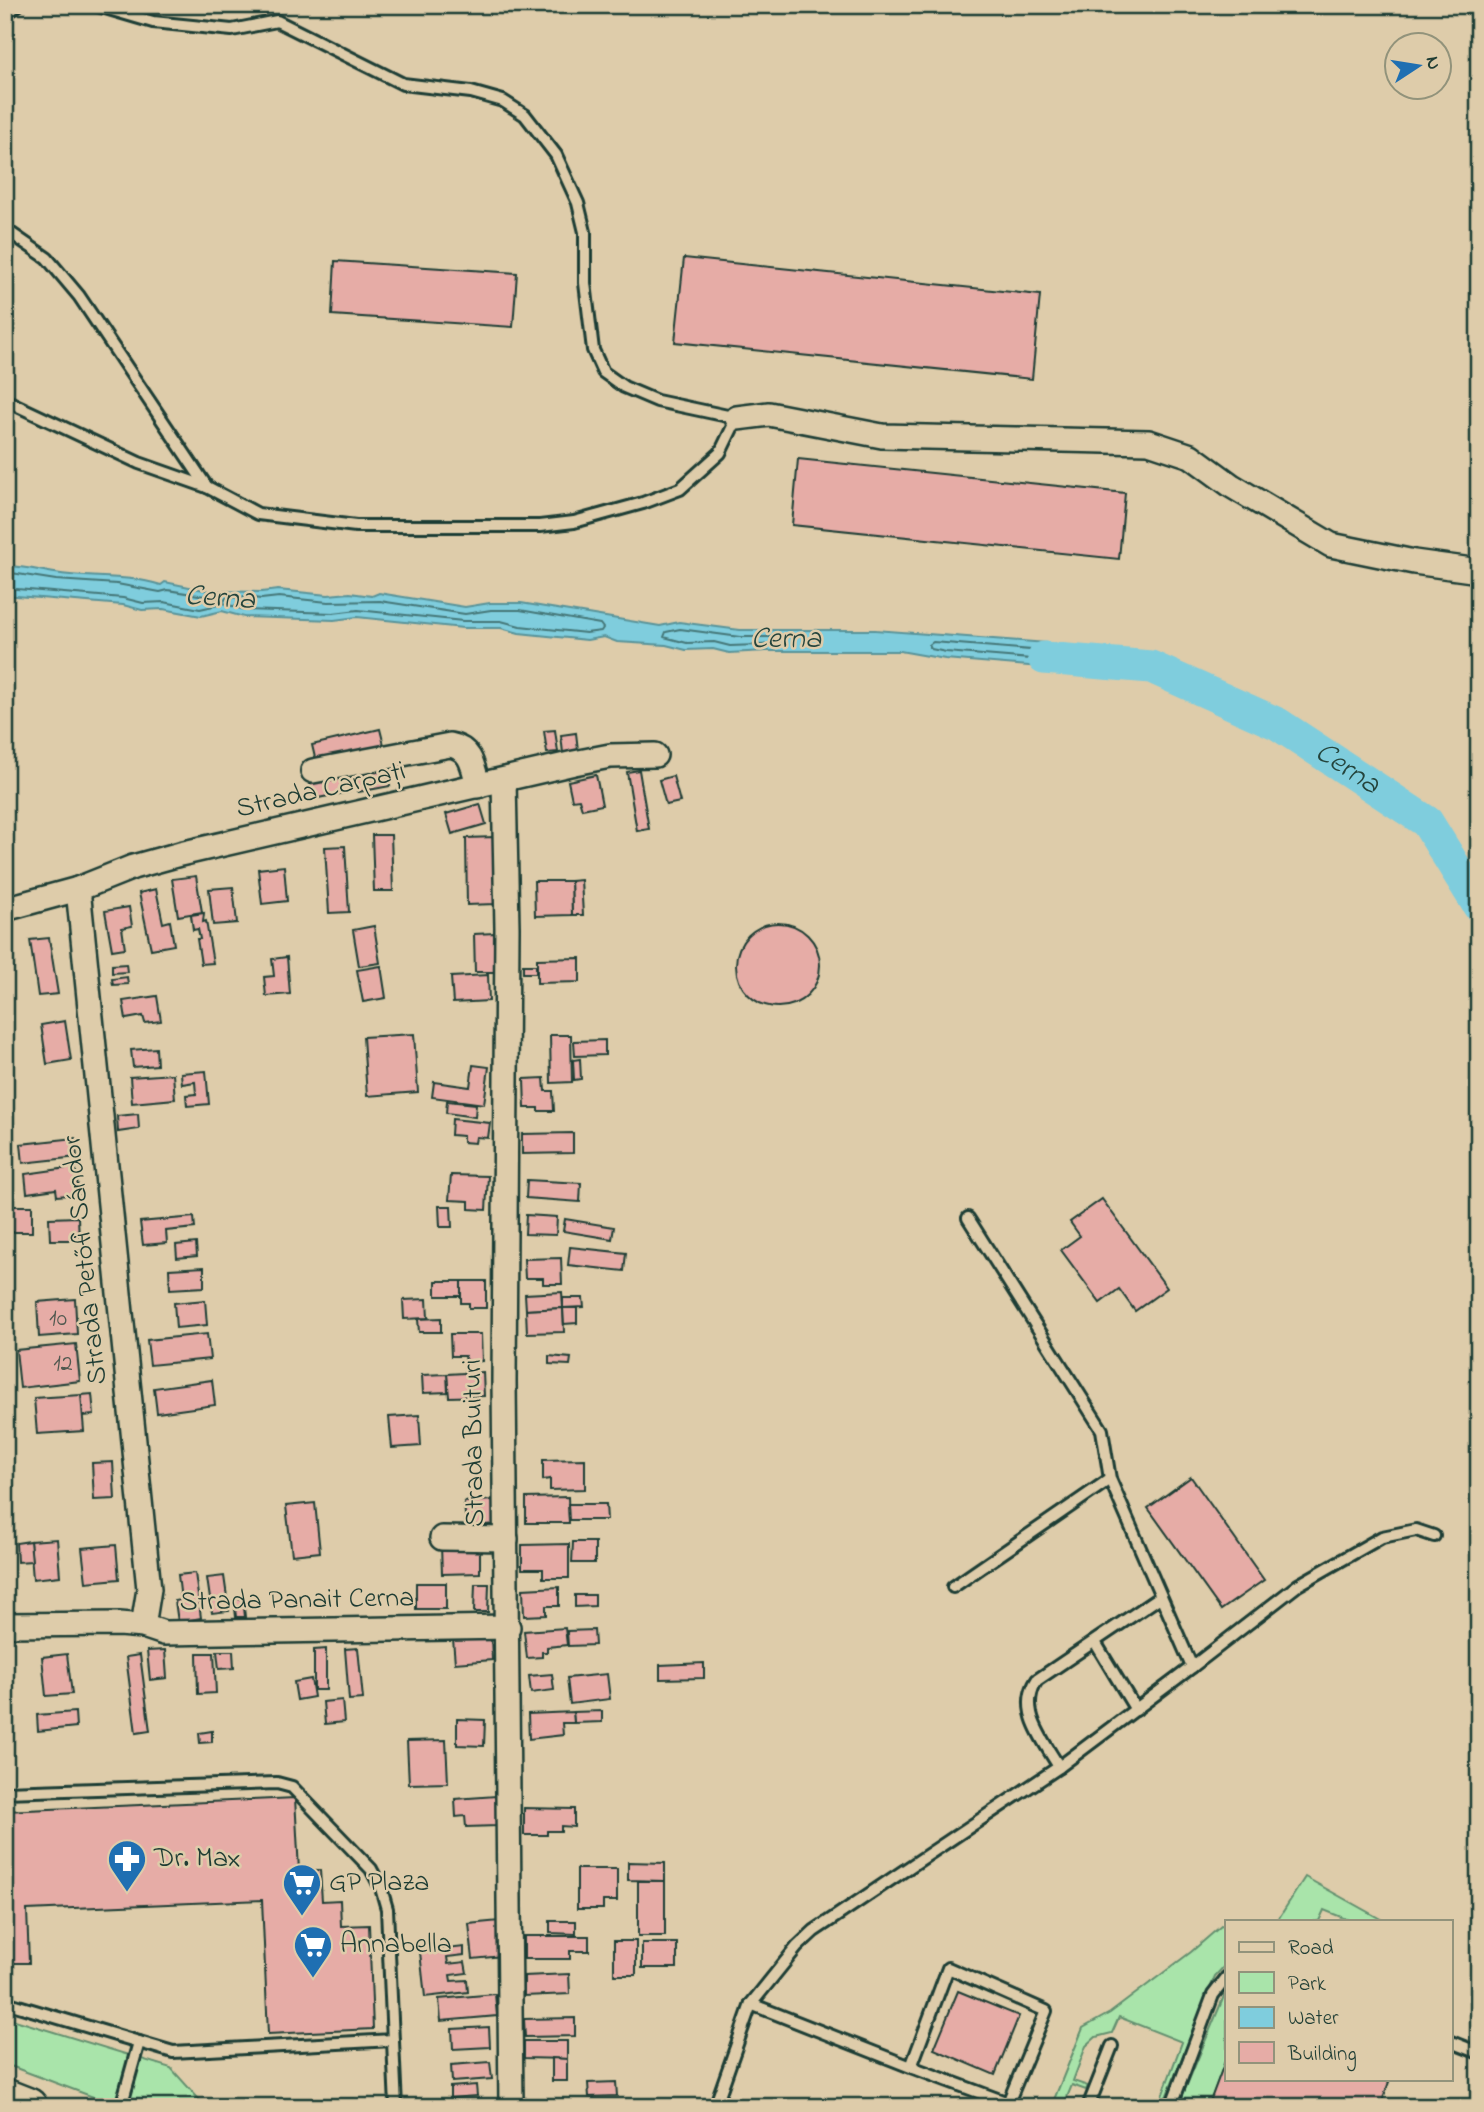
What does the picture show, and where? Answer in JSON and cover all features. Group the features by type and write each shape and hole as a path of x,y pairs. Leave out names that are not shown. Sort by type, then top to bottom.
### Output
{"main road":[{"path":"5,2098 28,2107"}],"street":[{"path":"737,418 769,414 882,436 1149,442 1191,456 1232,486 1331,545 1415,562 1479,571"},
{"path":"313,771 450,745 467,752 472,760 478,786"},
{"name":"Strada Carpați","path":"5,909 78,889 155,860 610,756 655,755"},
{"name":"Strada Buituri","path":"504,780 507,928 503,1226 511,2107"},
{"name":"Strada Petőfi Sándor","path":"78,889 149,1589 143,1626"},
{"path":"442,1538 506,1539"},
{"name":"Strada Panait Cerna","path":"5,1625 143,1626 164,1633 508,1627"}],"lane":[{"path":"5,15 18,5"},
{"path":"5,400 139,463 207,487 258,514 356,526 540,526 574,522 643,503 680,489 720,453 737,418 657,401 624,387 603,372 593,350 585,283 585,232 578,203 556,155 525,115 503,101 471,92 403,84 277,21 232,30 153,22 95,5"},
{"path":"5,229 47,258 79,296 207,487"},
{"path":"968,1218 1102,1430 1110,1479 1192,1667"},
{"path":"953,1587 1110,1479"},
{"path":"715,2107 751,2004 797,1947 814,1931 1059,1767 1298,1585 1382,1537 1416,1530 1434,1536"},
{"path":"1059,1767 1031,1717 1030,1691 1037,1680 1160,1597"},
{"path":"1095,1642 1136,1710"},
{"path":"5,1792 277,1783 292,1787 371,1869 381,1888 387,1909 396,2107"},
{"path":"751,2004 911,2067 1009,2103 1046,2011 948,1968 911,2067"},
{"path":"1171,2107 1213,1996 1225,1980"},
{"path":"5,2002 173,2052 393,2040"},
{"path":"121,2107 139,2042"},
{"path":"1452,2042 1479,2053"},
{"path":"1088,2107 1112,2046"}],"green space":[{"path":"1305,1877 1382,1920 1349,1920 1324,1910 1319,1920 1278,1920"},
{"path":"1221,1926 1225,1927 1225,1965 1215,1976 1162,2107 1158,2107 1182,2042 1119,2017 1112,2033 1096,2037 1086,2046 1073,2081 1088,2086 1086,2090 1072,2085 1063,2107 1051,2107 1083,2028 1110,2013"},
{"path":"1225,1994 1225,2061 1208,2107 1181,2099"},
{"path":"5,2017 171,2068 206,2107 120,2107 5,2064"}],"water":[{"path":"5,566 68,575 135,579 161,585 165,582 209,591 278,590 372,596 379,593 465,607 490,603 521,603 660,626 679,622 740,630 875,630 1093,648 1087,671 945,659 900,651 729,653 713,649 686,650 666,645 617,642 604,637 587,640 519,633 501,628 463,628 357,617 334,620 244,617 222,611 201,616 163,609 142,610 123,605 5,595"}],"building":[{"path":"684,258 1040,295 1032,379 675,342"},
{"path":"335,261 517,273 513,327 332,315"},
{"path":"798,459 1125,493 1119,559 792,525"},
{"path":"380,729 384,745 316,762 312,745"},
{"path":"555,730 558,752 547,753 544,731"},
{"path":"576,733 578,750 563,753 561,735"},
{"path":"385,766 390,786 358,792 354,772"},
{"path":"639,770 649,829 637,831 627,772"},
{"path":"345,775 349,792 313,799 310,782"},
{"path":"596,775 602,805 582,809 579,799 572,800 568,781"},
{"path":"673,776 680,802 666,805 659,780"},
{"path":"480,804 486,824 452,834 446,814"},
{"path":"372,835 391,835 393,891 374,891"},
{"path":"495,837 495,904 467,905 466,838"},
{"path":"345,846 349,912 329,913 325,847"},
{"path":"284,866 287,901 262,904 258,869"},
{"path":"196,876 202,912 178,916 172,879"},
{"path":"581,880 583,915 572,915 571,881"},
{"path":"534,881 571,881 572,915 535,916"},
{"path":"233,887 237,923 213,925 209,889"},
{"path":"156,889 163,923 170,921 174,945 151,949 139,893"},
{"path":"129,907 132,926 122,928 125,948 112,950 105,911"},
{"path":"204,913 203,922 206,921 213,963 201,964 198,929 193,930 191,915"},
{"path":"770,923 786,923 802,930 813,941 820,957 817,981 808,995 786,1007 770,1007 754,1000 743,989 736,973 736,957 743,941 754,930"},
{"path":"374,926 380,963 359,966 353,930"},
{"path":"495,933 496,972 475,972 474,934"},
{"path":"49,938 58,994 38,996 30,940"},
{"path":"287,957 290,994 266,996 264,977 274,976 272,959"},
{"path":"580,958 580,982 537,983 537,959"},
{"path":"126,964 127,972 112,973 112,965"},
{"path":"523,965 536,965 536,973 523,973"},
{"path":"381,966 386,998 363,1002 357,970"},
{"path":"488,975 489,1001 453,1003 451,977"},
{"path":"127,977 128,984 113,985 112,979"},
{"path":"157,996 161,1021 145,1023 143,1016 126,1019 123,1001"},
{"path":"65,1021 71,1060 47,1064 41,1025"},
{"path":"414,1034 418,1092 367,1096 363,1037"},
{"path":"550,1035 571,1035 572,1082 551,1083"},
{"path":"605,1040 605,1055 575,1056 574,1041"},
{"path":"156,1048 157,1065 133,1067 131,1050"},
{"path":"580,1059 581,1079 574,1080 573,1060"},
{"path":"473,1065 489,1067 484,1104 432,1097 434,1082 470,1087"},
{"path":"206,1071 209,1104 187,1106 186,1095 196,1094 195,1082 182,1084 181,1073"},
{"path":"173,1074 175,1099 132,1103 130,1077"},
{"path":"544,1078 545,1091 553,1091 554,1111 525,1108 524,1079"},
{"path":"447,1101 476,1104 475,1117 446,1113"},
{"path":"138,1114 139,1129 118,1132 117,1116"},
{"path":"452,1119 490,1123 488,1138 476,1137 475,1143 463,1142 463,1136 451,1135"},
{"path":"573,1133 573,1153 522,1154 522,1134"},
{"path":"75,1138 77,1157 23,1163 21,1144"},
{"path":"75,1167 79,1194 57,1196 56,1189 27,1193 25,1174"},
{"path":"451,1175 488,1176 486,1210 469,1209 469,1201 449,1200"},
{"path":"527,1180 581,1183 580,1202 526,1198"},
{"path":"1102,1199 1167,1288 1135,1311 1119,1289 1100,1303 1061,1250 1080,1236 1070,1222"},
{"path":"5,1206 32,1206 32,1232 5,1232"},
{"path":"439,1206 451,1206 452,1227 440,1227"},
{"path":"526,1215 557,1217 556,1235 525,1234"},
{"path":"78,1217 79,1240 50,1240 49,1218"},
{"path":"194,1217 195,1228 166,1231 167,1243 143,1245 140,1222"},
{"path":"565,1219 614,1227 612,1239 563,1231"},
{"path":"196,1243 197,1256 177,1258 176,1245"},
{"path":"570,1247 626,1253 624,1271 568,1265"},
{"path":"561,1258 562,1284 543,1284 543,1278 525,1278 524,1259"},
{"path":"204,1267 204,1287 170,1289 169,1269"},
{"path":"436,1281 461,1281 461,1296 436,1296"},
{"path":"461,1281 486,1281 486,1308 469,1308 469,1303 461,1303"},
{"path":"562,1292 563,1308 526,1310 525,1294"},
{"path":"563,1298 583,1298 584,1307 563,1308"},
{"path":"75,1299 77,1334 39,1337 37,1302"},
{"path":"427,1299 428,1318 404,1319 403,1300"},
{"path":"205,1300 207,1325 176,1328 174,1303"},
{"path":"563,1308 564,1332 527,1333 526,1310"},
{"path":"563,1308 577,1308 577,1323 564,1324"},
{"path":"441,1318 441,1332 419,1332 418,1319"},
{"path":"207,1334 210,1359 150,1365 147,1340"},
{"path":"450,1334 481,1334 482,1361 466,1362 465,1356 451,1356"},
{"path":"76,1344 80,1381 20,1388 16,1350"},
{"path":"549,1356 571,1358 570,1365 549,1364"},
{"path":"483,1372 484,1396 449,1397 447,1374"},
{"path":"447,1374 448,1392 423,1393 422,1375"},
{"path":"212,1380 215,1405 157,1413 154,1388"},
{"path":"92,1394 94,1415 83,1416 81,1395"},
{"path":"81,1395 84,1431 37,1434 34,1398"},
{"path":"419,1415 421,1446 392,1448 389,1417"},
{"path":"585,1459 585,1489 550,1490 550,1479 543,1480 543,1460"},
{"path":"113,1462 115,1499 94,1500 92,1463"},
{"path":"1191,1477 1264,1580 1221,1610 1148,1508"},
{"path":"568,1497 569,1523 526,1523 526,1498"},
{"path":"493,1500 495,1524 466,1527 464,1502"},
{"path":"315,1503 320,1552 292,1555 286,1506"},
{"path":"568,1504 606,1504 607,1520 569,1520"},
{"path":"57,1539 60,1576 33,1579 30,1541"},
{"path":"30,1541 32,1561 17,1562 16,1543"},
{"path":"573,1542 595,1542 595,1563 572,1563"},
{"path":"480,1544 480,1573 442,1574 441,1545"},
{"path":"569,1544 569,1578 543,1578 543,1569 522,1569 522,1545"},
{"path":"116,1545 119,1579 86,1582 82,1548"},
{"path":"195,1573 201,1618 178,1622 175,1601 181,1600 178,1575"},
{"path":"224,1576 229,1611 212,1613 207,1578"},
{"path":"416,1583 446,1583 446,1609 416,1609"},
{"path":"475,1584 489,1584 488,1612 474,1612"},
{"path":"559,1587 559,1606 546,1606 546,1615 524,1616 523,1589"},
{"path":"575,1595 595,1595 595,1606 575,1607"},
{"path":"243,1598 245,1617 236,1617 234,1599"},
{"path":"565,1628 567,1645 547,1647 547,1652 542,1652 542,1657 527,1658 524,1631"},
{"path":"594,1630 595,1645 568,1646 567,1631"},
{"path":"491,1637 492,1660 455,1663 453,1639"},
{"path":"358,1648 363,1699 349,1700 345,1649"},
{"path":"326,1649 326,1690 314,1690 314,1650"},
{"path":"165,1650 167,1678 150,1680 147,1651"},
{"path":"217,1651 233,1651 234,1668 219,1669"},
{"path":"197,1653 214,1653 216,1693 198,1694"},
{"path":"67,1654 72,1694 46,1696 42,1657"},
{"path":"140,1655 150,1731 136,1733 126,1657"},
{"path":"704,1663 704,1678 660,1679 660,1665"},
{"path":"552,1674 554,1690 531,1693 529,1676"},
{"path":"607,1674 610,1699 570,1704 567,1678"},
{"path":"311,1679 314,1697 297,1700 294,1682"},
{"path":"342,1700 344,1722 325,1724 323,1702"},
{"path":"602,1711 602,1722 574,1723 573,1712"},
{"path":"75,1712 76,1727 38,1731 37,1715"},
{"path":"573,1712 574,1723 562,1723 563,1735 529,1739 528,1714"},
{"path":"457,1719 485,1720 484,1746 457,1745"},
{"path":"212,1731 212,1742 200,1743 199,1733"},
{"path":"446,1740 448,1783 409,1784 407,1741"},
{"path":"496,1796 497,1826 466,1827 465,1816 456,1817 455,1799"},
{"name":"GP Plaza","path":"295,1798 299,1871 320,1870 322,1901 340,1900 341,1926 369,1925 373,2029 268,2034 262,1900 27,1910 29,1963 5,1963 5,1811"},
{"path":"524,1808 574,1809 574,1827 561,1826 561,1831 547,1831 547,1835 524,1835"},
{"path":"628,1862 665,1863 665,1881 628,1880"},
{"path":"577,1869 617,1869 617,1901 603,1901 603,1909 577,1909"},
{"path":"638,1881 665,1881 665,1936 638,1936"},
{"path":"499,1921 502,1956 473,1959 469,1924"},
{"path":"550,1921 576,1921 576,1934 550,1933"},
{"path":"524,1936 589,1936 589,1951 570,1951 570,1959 524,1959"},
{"path":"614,1941 636,1941 636,1975 614,1975"},
{"path":"642,1943 677,1943 677,1968 642,1968"},
{"path":"464,1947 464,1955 447,1957 448,1964 465,1962 467,1973 450,1975 451,1981 467,1980 468,1992 425,1997 420,1952"},
{"path":"569,1974 570,1994 524,1996 524,1976"},
{"path":"958,1991 1019,2016 995,2075 934,2049"},
{"path":"495,1994 497,2016 441,2021 439,1999"},
{"path":"575,2018 575,2036 525,2037 524,2019"},
{"path":"489,2027 490,2047 453,2049 452,2029"},
{"path":"524,2041 567,2041 567,2059 524,2058"},
{"path":"552,2058 567,2059 567,2081 552,2081"},
{"path":"1225,2061 1225,2080 1390,2080 1380,2107 1208,2107"},
{"path":"490,2062 492,2079 452,2082 451,2065"},
{"path":"616,2082 617,2096 589,2097 588,2083"},
{"path":"476,2085 477,2096 450,2098 450,2087"},
{"path":"354,2099 355,2107 298,2107 297,2101"}],"waterway":[{"name":"Cerna","path":"1044,658 1151,667 1278,724 1427,822 1479,906"}],"place":[{"name":"Dr. Max","path":"127,1893"},
{"name":"GP Plaza","path":"302,1917"},
{"name":"Annabella","path":"313,1979"}]}
